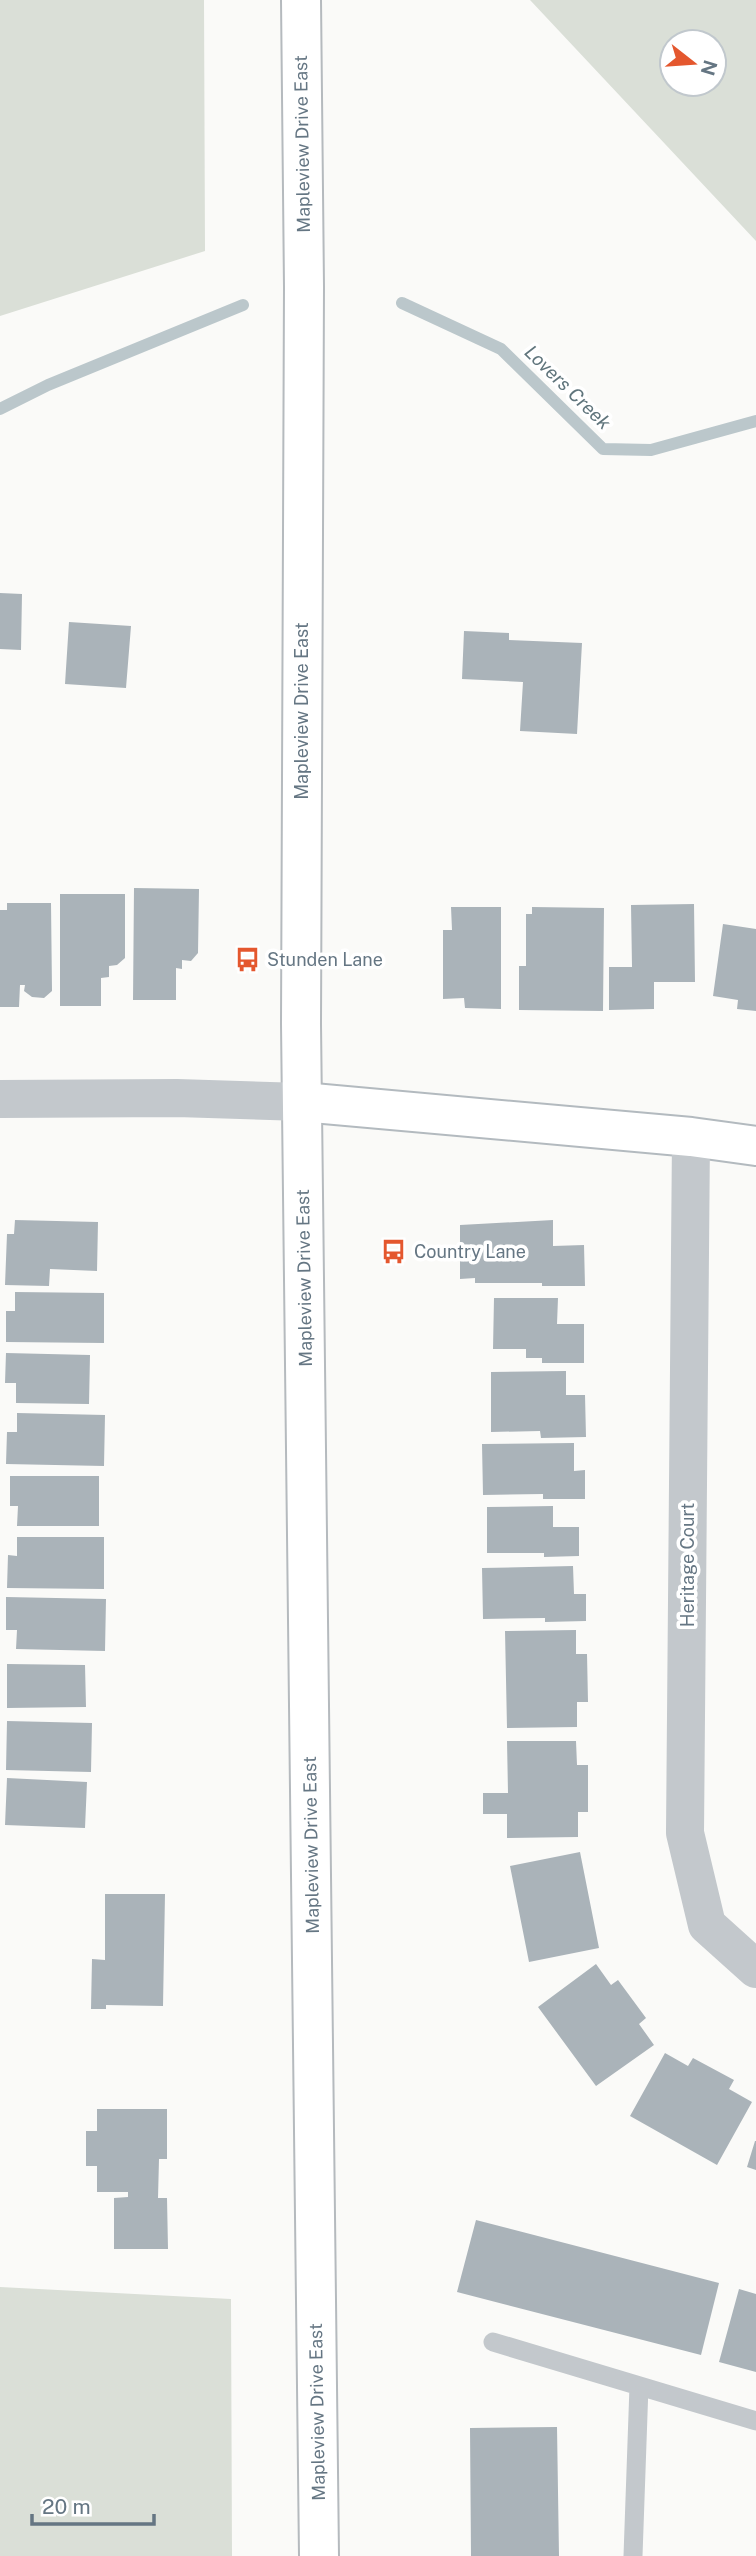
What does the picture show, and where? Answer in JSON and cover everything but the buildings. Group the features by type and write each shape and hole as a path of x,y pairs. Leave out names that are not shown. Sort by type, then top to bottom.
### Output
{"main road":[{"name":"Mapleview Drive East","path":"301,0 304,287 300,784 302,1102 319,2556"},
{"path":"302,1102 691,1137 756,1146"}],"street":[{"path":"0,1099 177,1098 302,1102"},
{"name":"Heritage Court","path":"691,1137 685,1833 707,1925 756,1969"}],"lane":[{"path":"493,2342 756,2421"},
{"path":"633,2556 639,2386"}],"shaded area":[{"path":"0,0 204,0 205,251 0,316"},
{"path":"530,0 756,0 756,241"},
{"path":"0,2287 231,2299 232,2556 0,2556"}],"waterway":[{"name":"Lovers Creek","path":"402,303 501,349 603,449 651,450 756,421"},
{"name":"Lovers Creek","path":"0,409 48,385 243,305"}],"place":[{"name":"Stunden Lane","path":"247,959"},
{"name":"Country Lane","path":"394,1251"}]}
